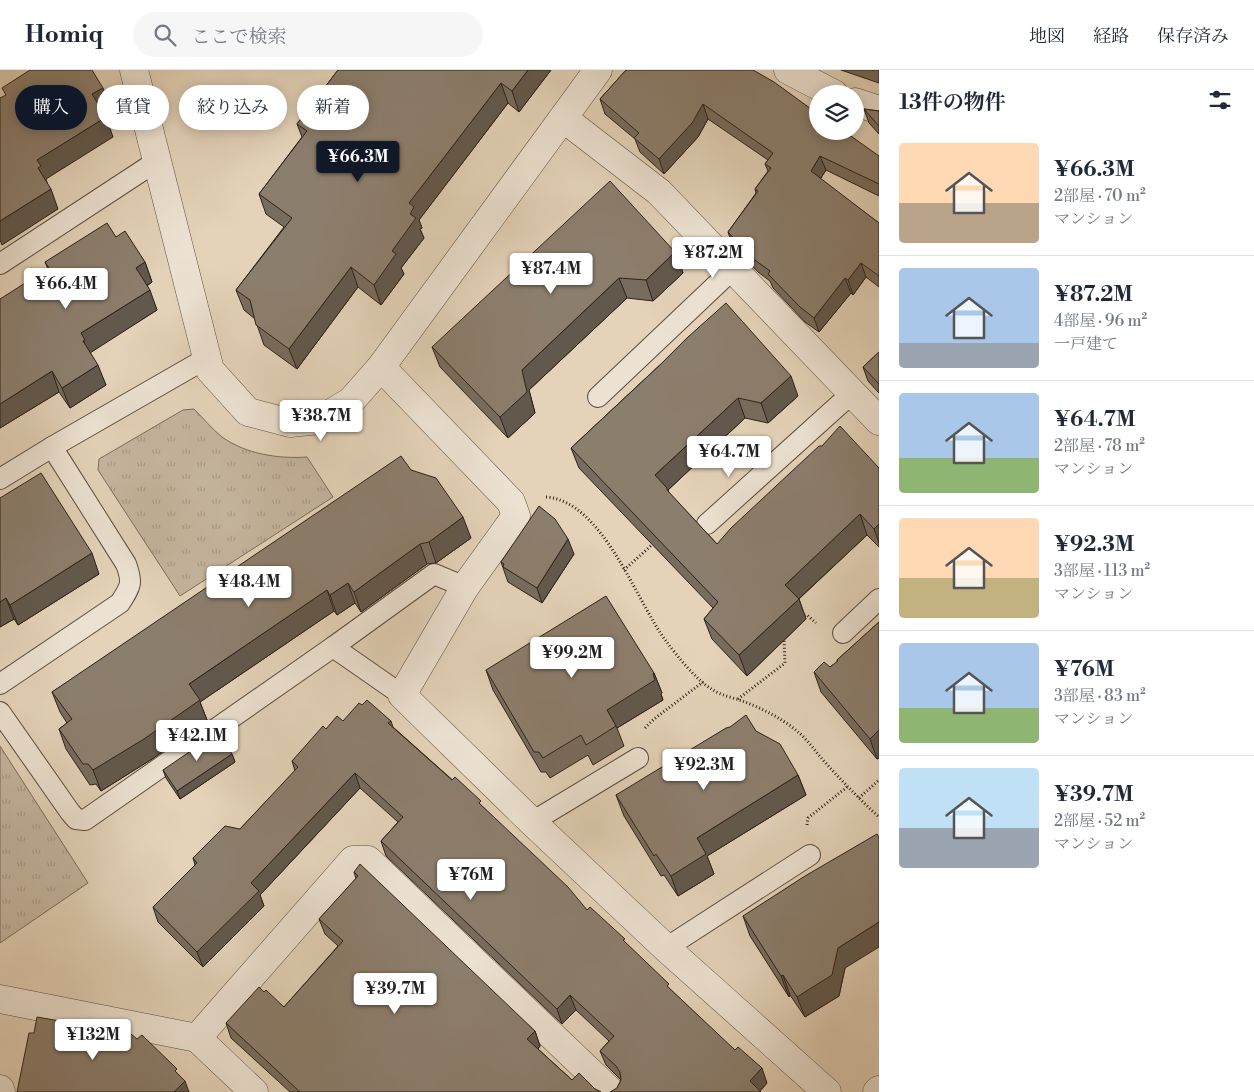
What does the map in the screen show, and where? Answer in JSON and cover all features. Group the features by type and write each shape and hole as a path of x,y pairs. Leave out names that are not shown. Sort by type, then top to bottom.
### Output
{"street":[{"path":"134,70 210,370 248,412 290,423 320,420 351,401 381,367 598,70"},
{"path":"788,70 817,85"},
{"path":"864,105 879,110"},
{"path":"563,118 659,192 879,421"},
{"path":"381,367 511,502 516,516 465,587 402,695 532,822 666,948 827,1092"},
{"path":"197,1038 353,860 368,860 611,1092"},
{"path":"0,999 197,1038 254,1092"}],"lane":[{"path":"0,264 157,161"},
{"path":"598,397 733,269"},
{"path":"0,478 208,358"},
{"path":"707,524 853,394"},
{"path":"0,684 120,603 132,579 126,564 52,447"},
{"path":"0,712 70,812 76,819 85,820 434,574 465,587"},
{"path":"843,633 879,599"},
{"path":"333,647 402,695"},
{"path":"532,822 638,758"},
{"path":"666,948 810,855"}],"path":[{"path":"511,502 528,497 549,498 572,505 588,518 624,570 651,619 688,668 713,690 779,718 799,732 847,787 879,817"},
{"path":"624,570 659,539"},
{"path":"800,616 807,615 812,618 828,636 834,637 843,633"},
{"path":"737,700 785,663 784,641 786,631"},
{"path":"638,758 641,752 640,733 654,719 703,682"},
{"path":"859,798 879,780"},
{"path":"810,855 814,844 807,826 808,818 847,787"}],"green space":[{"path":"194,409 222,437 241,448 274,456 307,457 333,497 180,596 98,470 99,459 183,410"},
{"path":"0,746 88,883 0,943"}],"building":[{"path":"30,70 92,70 101,85 97,85 97,91 92,94 97,102 97,123 87,129 87,85 15,85 15,130 85,130 37,160 41,166 38,168 51,189 0,221 0,98 6,95 2,88"},
{"path":"338,70 528,70 512,91 501,83 409,203 414,207 410,214 416,218 392,251 396,254 374,285 351,267 289,349 256,325 250,300 236,290 292,218 259,194 307,131 306,130 369,130 369,85 327,85"},
{"path":"626,70 753,70 774,82 809,107 809,140 856,140 879,156 879,184 820,156 811,171 879,223 879,276 861,263 848,280 845,278 814,318 800,307 768,274 770,271 752,258 728,232 758,191 755,189 771,168 765,164 773,153 703,104 692,123 659,159 634,138 639,133 600,99"},
{"path":"864,109 879,111 879,126"},
{"path":"610,181 675,252 646,280 619,278 522,370 527,392 500,417 432,347"},
{"path":"107,223 116,237 125,231 145,262 136,268 150,290 81,333 85,340 83,341 98,365 62,388 52,371 0,404 0,299 49,268 45,262"},
{"path":"726,303 791,376 761,403 738,398 655,475 717,544 731,528 819,446 822,446 840,426 879,468 879,524 874,529 860,514 785,585 799,599 739,655 704,619 718,602 571,448"},
{"path":"879,352 879,384 863,367"},
{"path":"401,456 411,470 436,478 463,517 429,542 420,544 354,592 348,583 330,595 327,590 189,684 200,700 144,739 93,770 88,764 83,764 59,729 72,719 52,692"},
{"path":"41,473 92,553 10,605 6,598 0,602 0,498"},
{"path":"539,506 555,519 568,539 537,588 503,567 504,564 501,562"},
{"path":"606,596 654,673 655,680 607,710 616,726 586,745 581,735 543,758 539,752 534,752 486,670"},
{"path":"879,622 879,730 870,739 814,672 824,662 830,667 838,661"},
{"path":"367,700 391,721 388,723 452,780 455,777 481,801 479,803 568,887 587,910 590,907 625,939 623,940 669,984 667,986 735,1050 738,1047 762,1068 750,1081 761,1092 610,1092 617,1088 621,1080 620,1072 600,1051 614,1036 570,995 557,1009 381,841 403,817 355,773 251,883 259,891 197,952 153,907 197,863 193,858 225,826 240,829 298,767 292,761 323,726 326,729 337,716 343,721 359,703 362,705"},
{"path":"746,715 756,731 780,744 798,775 697,838 706,854 671,876 656,854 654,856 616,795 730,727"},
{"path":"217,733 232,754 177,791 163,770"},
{"path":"877,834 879,837 879,922 838,948 832,975 797,997 783,975 781,976 743,916 805,876"},
{"path":"360,864 535,1031 527,1039 572,1080 579,1073 595,1089 601,1092 300,1092 226,1023 259,987 264,992 266,990 284,1007 343,941 319,919 358,876 354,872"},
{"path":"37,1017 106,1029 107,1027 126,1030 137,1039 142,1035 177,1069 175,1071 185,1081 174,1092 17,1092 29,1033 34,1033"}]}
